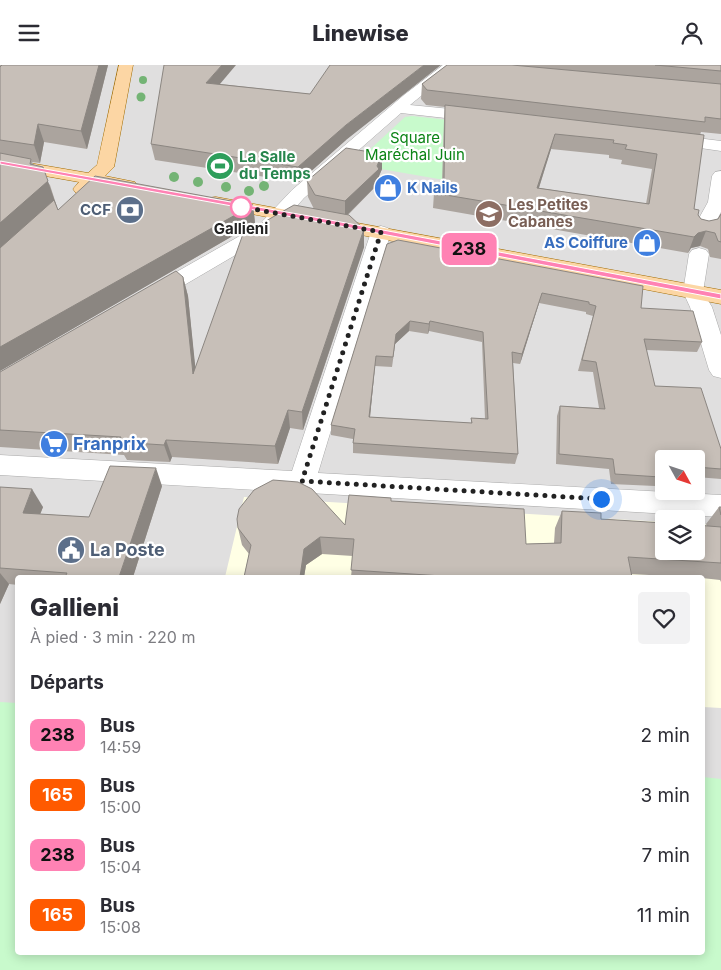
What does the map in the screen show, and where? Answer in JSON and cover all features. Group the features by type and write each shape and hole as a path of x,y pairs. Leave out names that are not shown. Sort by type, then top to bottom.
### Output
{"main road":[{"path":"69,201 105,167 126,65"},
{"path":"0,163 142,189"},
{"path":"198,199 721,297"}],"street":[{"path":"138,303 266,229 298,194 398,108 456,67"},
{"path":"398,108 493,119"},
{"path":"652,138 721,146"},
{"path":"702,229 717,202 721,177"},
{"path":"302,481 381,232"},
{"path":"699,254 693,292 701,307 721,370"},
{"path":"0,465 721,506"}],"shaded area":[{"path":"0,65 721,65 721,970 0,970"},
{"path":"244,497 655,521 655,560 705,560 705,524 721,525 721,708 705,707 705,575 225,575"}],"green space":[{"name":"Square Maréchal Juin","path":"405,117 449,120 445,126 443,141 450,181 381,169 338,179"},
{"path":"0,702 15,703 15,955 705,955 705,777 721,779 721,970 0,970"}],"building":[{"path":"2,65 99,65 81,131 38,124 34,145 0,140 0,67"},
{"path":"164,65 222,65 206,83 310,94 330,65 424,65 346,125 298,167 151,144"},
{"path":"447,65 512,65 721,84 721,119 705,117 705,122 427,90 422,84"},
{"path":"655,65 721,65 721,71"},
{"path":"445,105 704,135 694,209 699,210 698,215 701,219 709,221 718,219 721,214 721,242 718,241 715,233 706,231 698,233 694,237 434,193 444,180","holes":["555,134 614,140 613,143 627,145 625,149 657,154 649,204 537,188"]},
{"path":"346,148 382,154 377,166 379,169 345,201 315,195 307,181"},
{"path":"0,153 31,159 30,164 43,167 48,181 0,223"},
{"path":"95,176 253,205 0,347 0,248 54,200 58,210"},
{"path":"294,205 349,215 364,229 302,412 288,410 275,446 166,440 164,445 119,442 121,437 0,430 0,372 176,271 183,277 193,374 243,234"},
{"path":"398,240 643,286 641,308 693,311 702,342 644,339 655,386 701,388 721,449 721,469 705,468 705,450 655,450 655,477 615,474 613,459 559,454 560,406 605,409 596,362 582,360 596,306 589,304 589,302 542,293 522,354 512,352 518,454 353,443 355,429 331,425 387,244","holes":["410,321 429,324 430,321 483,332 488,419 471,418 472,423 369,417 376,356 393,357 396,334"]},
{"name":"La Poste","path":"110,466 156,468 120,575 66,575 67,573 0,568 0,487 32,489 23,513 89,517"},
{"path":"273,480 298,482 312,489 345,525 349,495 391,498 391,501 524,509 526,544 561,543 562,511 601,513 601,519 655,522 655,559 628,557 632,575 427,575 351,570 354,539 320,537 304,549 300,575 244,575 251,545 238,528 239,509 254,490"},
{"path":"705,526 721,527 721,563 674,560 705,560"}],"bus line":[{"name":"238","path":"0,163 309,218 721,297"}],"place":[{"name":"La Salle du Temps","path":"220,166"},
{"name":"K Nails","path":"388,188"},
{"name":"Gallieni","path":"241,207"},
{"name":"CCF","path":"130,210"},
{"name":"Les Petites Cabanes","path":"489,214"},
{"name":"AS Coiffure","path":"647,243"},
{"name":"Franprix","path":"54,444"},
{"name":"La Poste","path":"71,550"}],"route":[{"path":"241,207 236,206 381,232 302,481 601,499"}]}
